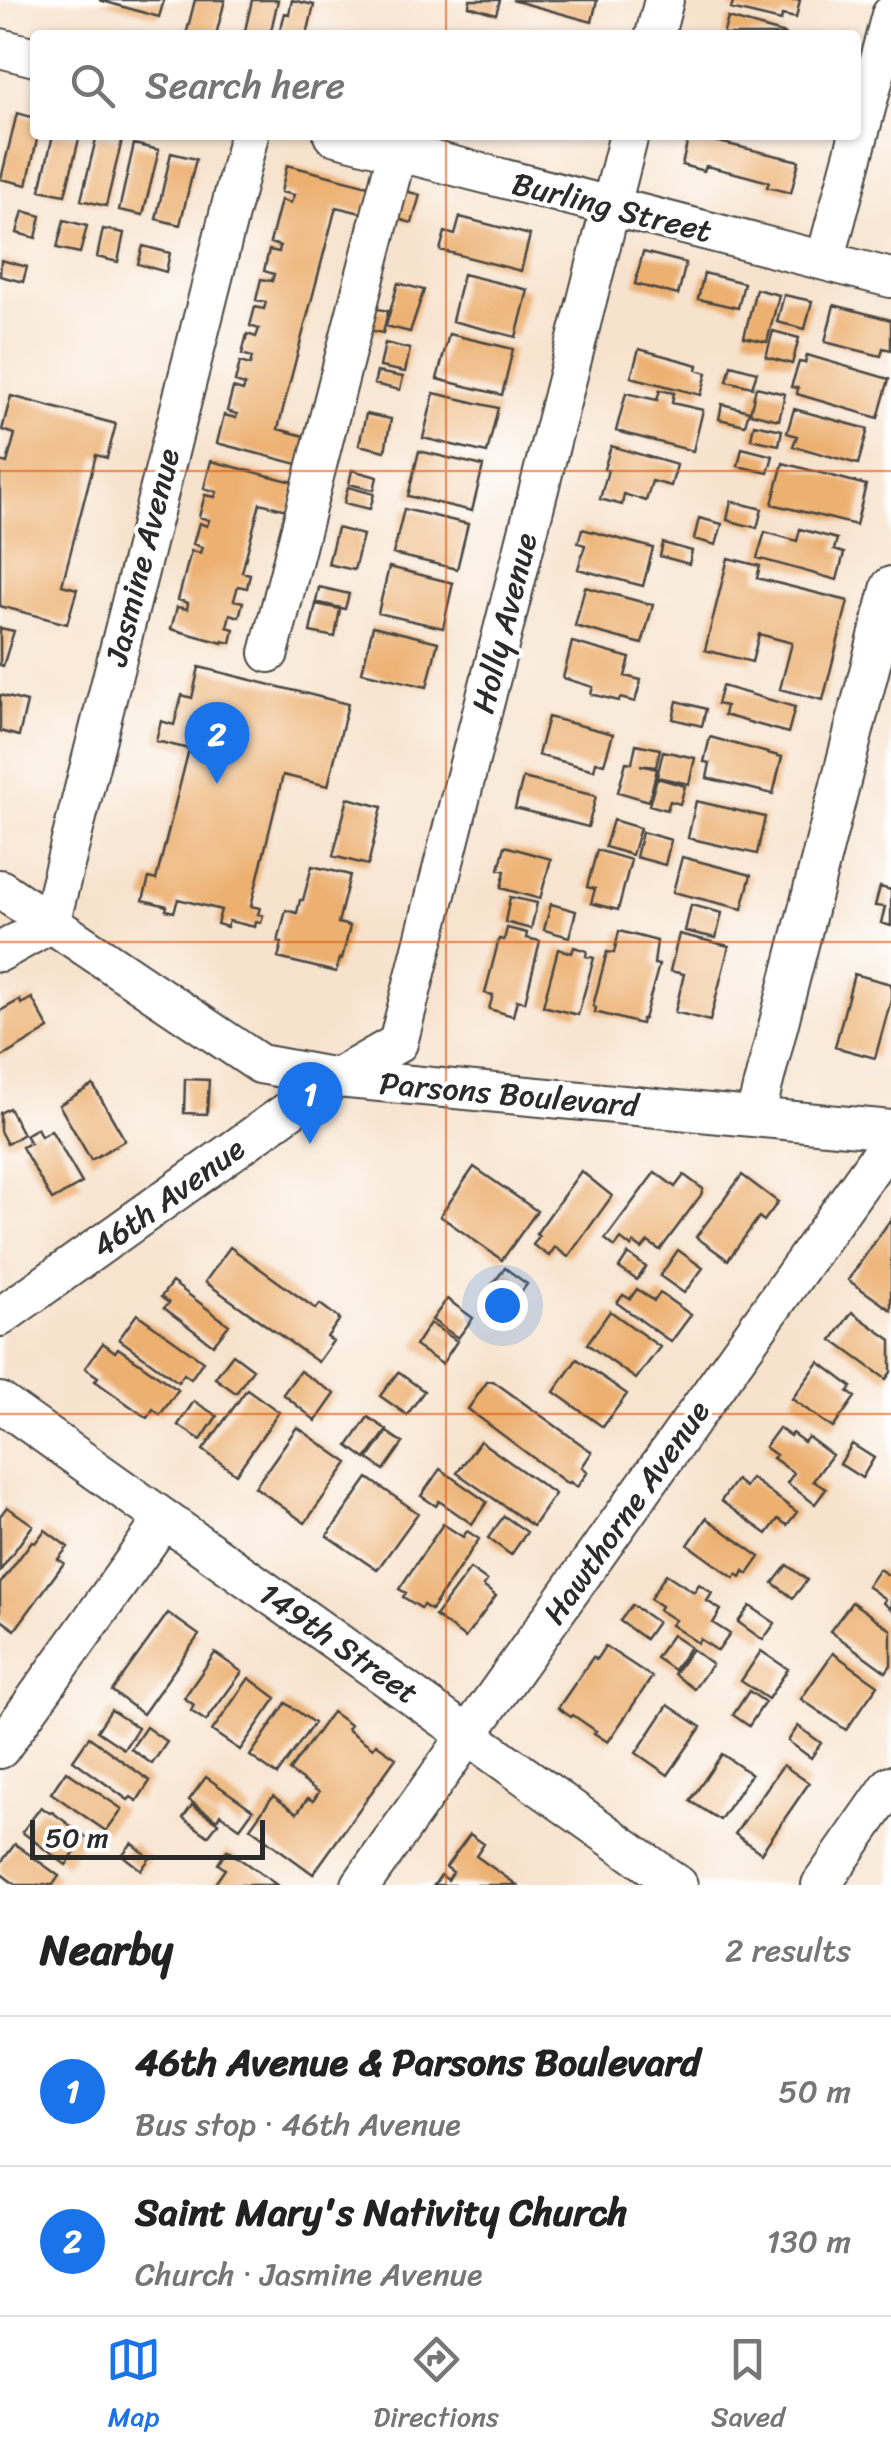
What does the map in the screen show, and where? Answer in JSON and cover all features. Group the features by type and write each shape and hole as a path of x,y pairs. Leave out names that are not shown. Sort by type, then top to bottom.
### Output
{"street":[{"path":"656,30 664,0"},
{"path":"861,127 891,16"},
{"path":"0,48 30,57"},
{"name":"Jasmine Avenue","path":"50,924 248,140"},
{"name":"Burling Street","path":"352,140 891,278"},
{"name":"Holly Avenue","path":"336,1078 398,1042 628,140"},
{"path":"825,261 858,140"},
{"path":"269,653 397,152"},
{"path":"754,1116 891,586"},
{"name":"Parsons Boulevard","path":"0,888 260,1064 336,1078 891,1130"},
{"path":"0,952 50,924"},
{"name":"46th Avenue","path":"0,1318 336,1078"},
{"name":"Hawthorne Avenue","path":"361,1885 891,1140"},
{"name":"149th Street","path":"0,1402 678,1885"},
{"path":"0,1748 164,1518"},
{"path":"820,1885 891,1785"}],"building":[{"path":"99,0 164,0 159,17"},
{"path":"195,0 225,0 217,30 187,30"},
{"path":"252,0 278,0 271,30 245,30"},
{"path":"292,0 314,5 308,30 280,30 285,13 289,14"},
{"path":"470,0 500,0 496,14 469,6"},
{"path":"512,0 597,0 592,22"},
{"path":"734,0 800,0 796,18 782,15 781,21 731,9"},
{"path":"728,18 772,30 724,30"},
{"path":"17,113 30,117 30,140 37,140 27,185 1,179"},
{"path":"52,140 79,140 65,195 40,190"},
{"path":"96,140 122,140 106,206 81,200"},
{"path":"688,140 710,140 799,161 791,193 739,174 682,165"},
{"path":"134,144 159,150 143,215 119,210"},
{"path":"171,153 196,159 180,225 156,219"},
{"path":"287,165 372,187 365,214 336,207 285,401 278,429 308,437 301,465 217,443 224,415 236,418 237,414 227,411 233,388 243,391 245,385 235,382 240,362 250,365 252,357 242,354 247,334 256,337 259,329 250,326 255,307 264,309 266,302 256,300 261,279 272,281 274,274 264,271 269,250 279,252 280,246 270,243 281,200 291,203 294,195 281,192"},
{"path":"394,188 420,195 412,223 387,216"},
{"path":"23,211 41,216 36,238 17,233"},
{"path":"460,217 530,235 521,271 440,250 445,232 455,235"},
{"path":"64,220 87,226 80,253 57,248"},
{"path":"103,229 124,233 118,262 97,257"},
{"path":"143,246 170,253 166,272 138,264"},
{"path":"643,252 686,263 678,295 635,284"},
{"path":"1,260 27,267 23,282 0,276"},
{"path":"704,273 744,283 738,308 698,299"},
{"path":"463,274 528,290 516,337 452,321"},
{"path":"398,283 424,290 410,332 386,326"},
{"path":"756,289 779,295 767,342 744,337"},
{"path":"784,295 812,301 805,329 777,322"},
{"path":"834,305 891,320 891,350 883,348 881,356 825,342"},
{"path":"363,306 388,311 383,333 358,328"},
{"path":"773,331 799,338 792,364 766,357"},
{"path":"449,334 513,349 502,395 437,379"},
{"path":"385,343 410,349 405,372 380,367"},
{"path":"639,349 698,365 697,370 707,373 701,395 631,377"},
{"path":"807,355 889,379 878,418 797,394 798,388 791,387 799,362 805,363"},
{"path":"731,365 757,372 752,387 727,381"},
{"path":"377,372 403,377 400,390 374,384"},
{"path":"756,387 785,394 779,420 750,413"},
{"path":"660,390 674,393 672,403 703,410 693,451 616,431 626,393 657,400"},
{"path":"434,393 498,408 487,453 423,438"},
{"path":"11,396 116,424 107,458 96,455 62,585 77,589 67,624 0,606 0,461 7,463 15,434 2,430"},
{"path":"722,404 749,411 745,425 719,419"},
{"path":"794,409 868,429 858,464 793,446 797,436 787,433"},
{"path":"366,414 391,419 385,451 359,445"},
{"path":"754,424 782,430 779,445 751,439"},
{"path":"611,446 677,465 671,486 652,481 646,501 624,494 622,505 600,499"},
{"path":"742,448 773,456 768,473 738,466"},
{"path":"419,451 483,466 472,511 408,496"},
{"path":"211,461 297,483 290,511 260,503 242,572 250,574 247,588 238,586 234,600 243,602 239,617 230,614 227,627 234,629 231,643 171,629 177,607 187,609 188,603 178,600 191,551 200,553 202,547 193,544 199,523 207,526 209,520 199,517 205,495 215,497 217,492 204,488"},
{"path":"783,463 866,485 856,525 772,504"},
{"path":"352,470 377,477 374,490 349,484"},
{"path":"348,487 374,494 370,509 344,503"},
{"path":"731,501 762,509 757,528 727,520"},
{"path":"404,509 468,524 457,569 393,554"},
{"path":"699,518 722,524 716,545 694,539"},
{"path":"337,528 363,535 354,570 328,564"},
{"path":"582,529 653,548 643,586 578,569 585,545 578,543"},
{"path":"800,529 837,539 834,550 844,553 837,580 757,558 765,532 797,541"},
{"path":"663,543 692,551 689,564 660,556"},
{"path":"728,558 760,566 757,578 848,601 823,700 780,689 792,643 759,634 752,662 705,650"},
{"path":"389,567 453,583 443,628 378,613"},
{"path":"319,587 349,594 345,609 316,602"},
{"path":"585,587 653,605 642,644 575,626"},
{"path":"316,604 340,609 335,637 310,632"},
{"path":"373,626 438,642 427,687 362,672"},
{"path":"0,628 14,631 3,666 0,665"},
{"path":"572,642 630,658 625,676 641,680 635,702 591,694 593,687 563,678"},
{"path":"199,667 348,704 328,786 283,775 251,906 260,908 258,914 263,915 255,927 229,921 227,927 217,924 221,910 178,899 174,912 166,910 167,906 143,900 149,878 156,880 189,749 156,741 161,721 174,725 182,695 192,698"},
{"path":"722,686 795,707 788,733 724,715 726,706 717,704"},
{"path":"0,695 27,702 19,736 0,731"},
{"path":"677,701 706,709 702,726 673,719"},
{"path":"548,717 613,734 604,764 596,762 594,770 538,755"},
{"path":"710,737 782,757 773,794 707,778 710,763 704,762"},
{"path":"636,744 660,749 656,767 640,765 657,769 649,801 618,792 626,762 632,763"},
{"path":"663,751 695,758 689,784 657,777"},
{"path":"523,778 596,796 588,827 515,808"},
{"path":"657,778 685,786 680,804 670,801 667,810 649,805"},
{"path":"348,798 382,807 368,865 333,856"},
{"path":"696,801 765,817 757,854 688,838"},
{"path":"613,820 640,828 632,855 605,847"},
{"path":"642,832 671,840 665,865 636,857"},
{"path":"505,846 551,859 540,899 501,888 505,871 499,869"},
{"path":"597,850 631,860 618,910 591,903 595,889 587,887"},
{"path":"682,857 751,875 742,909 673,892"},
{"path":"312,866 350,875 338,923 350,926 336,972 278,958 286,910 297,913"},
{"path":"880,887 891,890 891,926 881,923 885,907 875,906"},
{"path":"510,897 537,903 531,929 505,922"},
{"path":"551,904 576,911 569,937 544,930"},
{"path":"691,905 722,913 716,938 685,931"},
{"path":"507,928 540,941 525,1002 517,1000 513,1016 489,1009 493,995 485,993 499,939 504,940"},
{"path":"619,931 657,941 654,964 659,965 641,1024 595,1012 593,1006 607,952 614,953"},
{"path":"679,934 729,946 710,1021 675,1012 684,974 670,971"},
{"path":"574,947 594,958 578,1015 543,1006 558,949 572,953"},
{"path":"854,974 891,984 891,1000 875,1058 835,1047"},
{"path":"32,998 49,1029 0,1058 0,1011"},
{"path":"185,1079 209,1080 207,1114 184,1113"},
{"path":"93,1085 125,1140 91,1160 59,1105"},
{"path":"9,1108 23,1134 7,1144 0,1131 0,1113"},
{"path":"37,1128 41,1136 51,1130 82,1183 52,1200 22,1147 30,1143 25,1135"},
{"path":"474,1167 537,1211 502,1260 440,1216"},
{"path":"581,1171 612,1196 568,1257 555,1247 549,1256 533,1245 539,1236 536,1234"},
{"path":"655,1172 675,1187 684,1175 703,1189 701,1195 660,1250 648,1242 642,1249 634,1243 631,1247 621,1239 615,1247 605,1239"},
{"path":"742,1175 778,1202 764,1221 759,1217 728,1260 696,1237"},
{"path":"891,1219 891,1310 848,1280"},
{"path":"230,1247 316,1309 320,1304 340,1319 327,1337 333,1341 318,1362 205,1282"},
{"path":"678,1250 703,1268 684,1293 660,1276"},
{"path":"628,1254 646,1267 637,1280 619,1268"},
{"path":"505,1268 527,1284 512,1305 489,1289"},
{"path":"172,1282 229,1325 213,1345 164,1308 169,1303 161,1297"},
{"path":"637,1289 654,1301 660,1293 691,1315 671,1342 617,1303 623,1295 630,1299"},
{"path":"447,1299 473,1318 458,1338 432,1320"},
{"path":"610,1311 660,1347 636,1379 587,1344"},
{"path":"852,1312 891,1340 891,1372 886,1379 832,1340"},
{"path":"137,1314 203,1361 191,1379 184,1374 178,1382 119,1339"},
{"path":"430,1323 457,1341 442,1364 415,1346"},
{"path":"103,1343 115,1352 118,1348 178,1390 160,1415 153,1409 147,1418 95,1381 98,1377 85,1368"},
{"path":"233,1354 253,1369 236,1393 215,1378"},
{"path":"577,1359 627,1394 603,1427 554,1392"},
{"path":"819,1362 852,1387 848,1392 855,1397 833,1428 792,1399"},
{"path":"300,1371 335,1394 316,1421 283,1394"},
{"path":"398,1372 424,1391 407,1415 380,1396"},
{"path":"493,1381 592,1452 582,1467 588,1472 577,1487 468,1409 487,1382"},
{"path":"247,1389 279,1412 236,1474 203,1450"},
{"path":"194,1401 217,1416 201,1440 178,1425"},
{"path":"368,1417 387,1430 366,1459 348,1446"},
{"path":"297,1427 348,1463 305,1523 255,1487"},
{"path":"779,1428 804,1442 808,1437 832,1455 813,1481 826,1489 815,1504 787,1483 794,1473 765,1447"},
{"path":"387,1432 403,1443 384,1470 368,1459"},
{"path":"480,1441 555,1494 533,1526 457,1473"},
{"path":"852,1444 874,1458 862,1478 840,1464"},
{"path":"440,1469 487,1502 472,1524 439,1501 436,1506 421,1496"},
{"path":"368,1478 418,1513 377,1570 327,1536"},
{"path":"751,1478 797,1512 787,1525 778,1519 767,1534 721,1501 736,1480 745,1487"},
{"path":"7,1507 33,1525 0,1571 0,1516"},
{"path":"504,1516 527,1532 511,1555 488,1538"},
{"path":"706,1518 760,1557 748,1574 744,1571 741,1577 737,1574 734,1578 688,1545"},
{"path":"443,1524 463,1537 467,1531 479,1539 431,1610 423,1605 421,1608 403,1597 406,1593 399,1589"},
{"path":"45,1530 68,1547 58,1559 64,1563 15,1630 0,1619 0,1584"},
{"path":"787,1565 807,1580 793,1598 773,1583"},
{"path":"470,1569 487,1581 483,1586 496,1596 465,1638 435,1616"},
{"path":"879,1569 891,1577 891,1609 883,1603 885,1599 867,1586"},
{"path":"666,1574 694,1592 699,1584 712,1593 707,1601 721,1610 713,1623 730,1634 718,1651 671,1625 675,1620 650,1599"},
{"path":"852,1602 891,1630 891,1665 886,1672 830,1631"},
{"path":"632,1605 657,1622 645,1639 620,1621"},
{"path":"750,1606 775,1623 763,1640 738,1622"},
{"path":"168,1613 199,1635 143,1714 112,1691"},
{"path":"672,1635 690,1647 674,1670 656,1658"},
{"path":"605,1646 652,1677 608,1742 558,1708"},
{"path":"692,1649 712,1664 694,1689 674,1674"},
{"path":"761,1651 788,1669 768,1699 741,1681"},
{"path":"215,1653 242,1672 206,1721 191,1711 194,1705 184,1698"},
{"path":"833,1653 878,1685 846,1730 801,1699"},
{"path":"249,1678 276,1698 240,1750 212,1731"},
{"path":"749,1691 765,1702 749,1726 733,1715"},
{"path":"286,1703 314,1723 277,1775 250,1756"},
{"path":"668,1705 701,1727 668,1775 636,1753"},
{"path":"111,1710 138,1728 124,1749 97,1731"},
{"path":"332,1712 373,1748 376,1744 396,1758 313,1874 250,1828 273,1796 297,1813 308,1798 313,1801 319,1792 289,1771"},
{"path":"798,1726 821,1743 811,1758 788,1741"},
{"path":"146,1727 167,1742 152,1764 131,1749"},
{"path":"89,1737 150,1781 137,1801 131,1797 128,1800 73,1760"},
{"path":"722,1754 751,1774 720,1820 690,1801"},
{"path":"783,1765 809,1783 761,1853 735,1834"},
{"path":"66,1771 122,1809 106,1831 51,1793"},
{"path":"206,1777 253,1810 240,1828 220,1814 217,1820 189,1800"},
{"path":"192,1805 218,1823 208,1836 183,1818"},
{"path":"41,1807 86,1837 66,1865 22,1832"},
{"path":"470,1834 484,1844 476,1856 517,1885 434,1885 441,1875 448,1880 453,1872 446,1867"},
{"path":"132,1843 150,1858 141,1870 122,1855"},
{"path":"15,1844 59,1876 53,1885 16,1885 0,1873 0,1864"},
{"path":"227,1850 277,1885 214,1885 225,1869 218,1864"}],"place":[{"name":"Saint Mary's Nativity Church","path":"217,784"},
{"name":"46th Avenue & Parsons Boulevard","path":"310,1144"}]}
